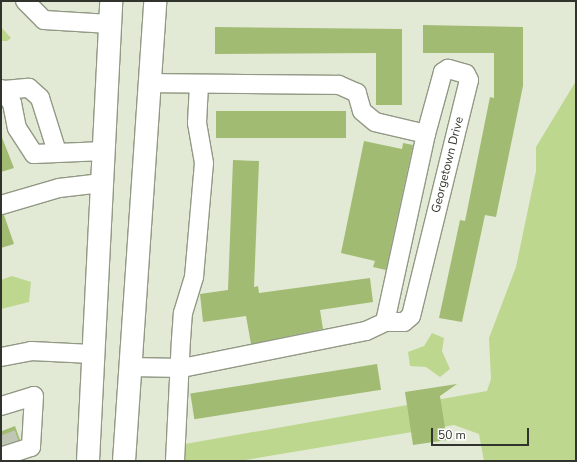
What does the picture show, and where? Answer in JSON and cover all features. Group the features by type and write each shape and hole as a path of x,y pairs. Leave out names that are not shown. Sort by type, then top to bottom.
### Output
{"main road":[{"path":"88,461 92,354 111,1"},
{"path":"124,461 151,83 155,1"}],"street":[{"path":"25,1 44,20 110,24"},
{"name":"Georgetown Drive","path":"130,367 182,368 366,331 385,322 404,322 411,316 469,80 466,74 448,69 443,72 426,134 385,322"},
{"path":"151,83 199,85 340,85 357,93 362,111 375,122 426,134"},
{"path":"175,461 182,368 183,313 194,277 204,163 197,123 199,85"},
{"path":"3,90 29,88 40,98 57,152"},
{"path":"3,90 12,103 17,128 34,154 104,151"},
{"path":"1,205 59,188 102,183"},
{"path":"1,357 31,351 92,354"},
{"path":"1,406 34,396 26,438 31,447 1,457"}],"shaded area":[{"path":"1,27 11,38 7,41 1,41"},
{"path":"576,81 576,461 484,461 479,434 454,425 239,461 185,461 185,444 487,391 491,379 489,338 516,267 536,171 536,147"},
{"path":"12,276 31,282 29,302 1,309 1,280"},
{"path":"432,333 444,338 442,351 450,369 440,377 426,367 410,366 408,352 424,346"}],"building":[{"path":"423,25 523,27 523,86 496,217 485,215 462,322 439,318 460,220 465,221 490,97 494,98 494,53 423,53"},
{"path":"215,27 402,29 402,105 376,105 376,53 215,54"},
{"path":"216,111 346,111 346,138 216,138"},
{"path":"1,135 14,168 1,172"},
{"path":"364,141 402,149 403,143 413,145 386,270 373,267 375,261 341,253"},
{"path":"233,160 259,161 254,287 258,286 259,293 370,278 373,302 320,310 323,329 251,344 246,316 203,322 200,294 228,290"},
{"path":"1,215 4,215 14,244 1,248"},
{"path":"377,364 381,390 194,419 190,394"},
{"path":"457,384 440,396 447,440 413,445 405,392"},
{"path":"15,426 20,440 1,446 2,431"}],"tunnel":[{"path":"1,445 20,438"}]}
